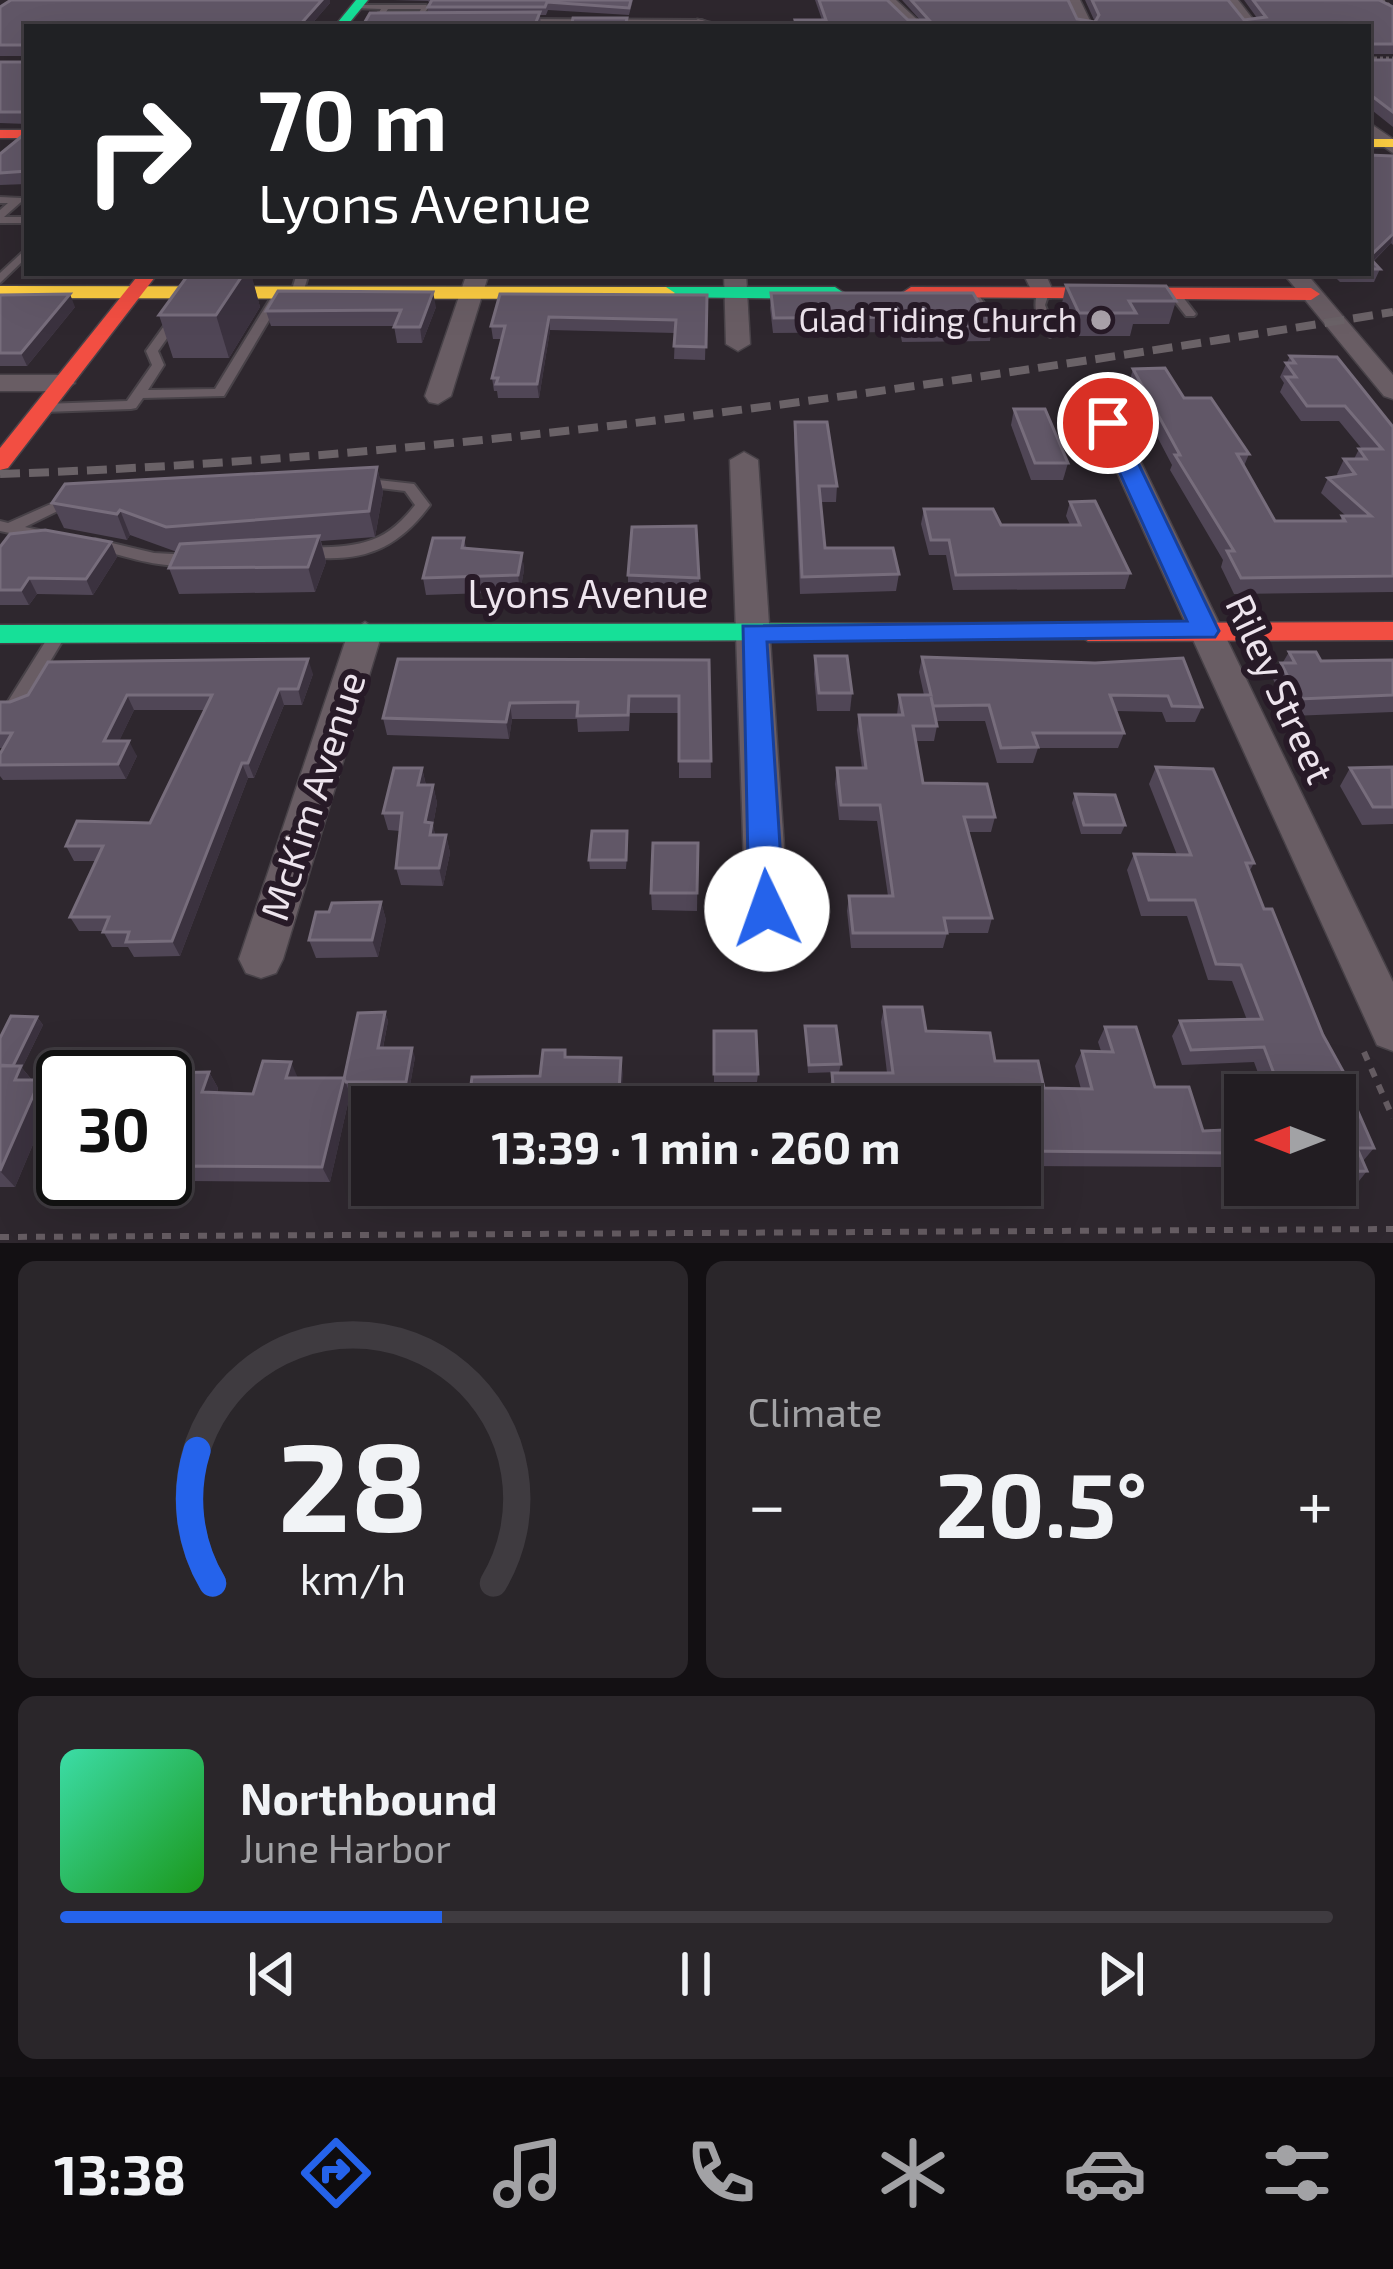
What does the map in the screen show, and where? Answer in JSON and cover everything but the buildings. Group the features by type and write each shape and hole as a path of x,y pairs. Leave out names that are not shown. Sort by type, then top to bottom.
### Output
{"street":[{"path":"888,0 915,24"},
{"path":"1231,0 1250,24"},
{"path":"702,22 710,24"},
{"path":"0,292 141,282 192,292 293,286 735,283 874,293 972,293 1038,283 1182,304 1302,284 1393,392"},
{"path":"0,463 141,282"},
{"path":"438,396 475,283"},
{"path":"735,283 738,344"},
{"path":"0,383 62,383"},
{"name":"Riley Street","path":"1090,385 1393,1030"},
{"path":"744,460 769,952"},
{"name":"Lyons Avenue","path":"0,634 1393,631"},
{"name":"McKim Avenue","path":"261,958 365,633"}],"lane":[{"path":"406,7 426,7 421,15 358,12 406,7"},
{"path":"358,12 432,21"},
{"path":"502,21 702,22"},
{"path":"0,200 16,200 0,217"},
{"path":"0,280 24,254"},
{"path":"1038,283 1050,332"},
{"path":"139,394 219,393 293,286"},
{"path":"43,408 131,405 158,365 152,351 192,292"},
{"path":"972,293 989,319"},
{"path":"278,555 373,549 403,535 423,505 409,488 351,483"},
{"path":"7,526 70,499 92,497"},
{"path":"7,526 137,551 154,563 207,559"},
{"path":"13,708 58,634"}],"path":[{"path":"1382,0 1393,7"},
{"path":"1355,1033 1393,1118"},
{"path":"0,1237 1393,1229"}],"railway":[{"path":"0,474 350,452 699,415 1393,312"}],"traffic: fast":[{"path":"342,24 362,0"},
{"path":"666,293 835,293"},
{"path":"0,634 1088,632"}],"traffic: slow":[{"path":"1371,143 1393,143"},
{"path":"0,292 666,293"}],"traffic: jam":[{"path":"0,134 24,134"},
{"path":"0,463 146,277"},
{"path":"911,293 1311,294"},
{"path":"1088,632 1393,631"}],"place":[{"name":"Glad Tiding Church","path":"1101,320"}],"route":[{"path":"767,909 753,632 1205,631 1108,423"}]}
